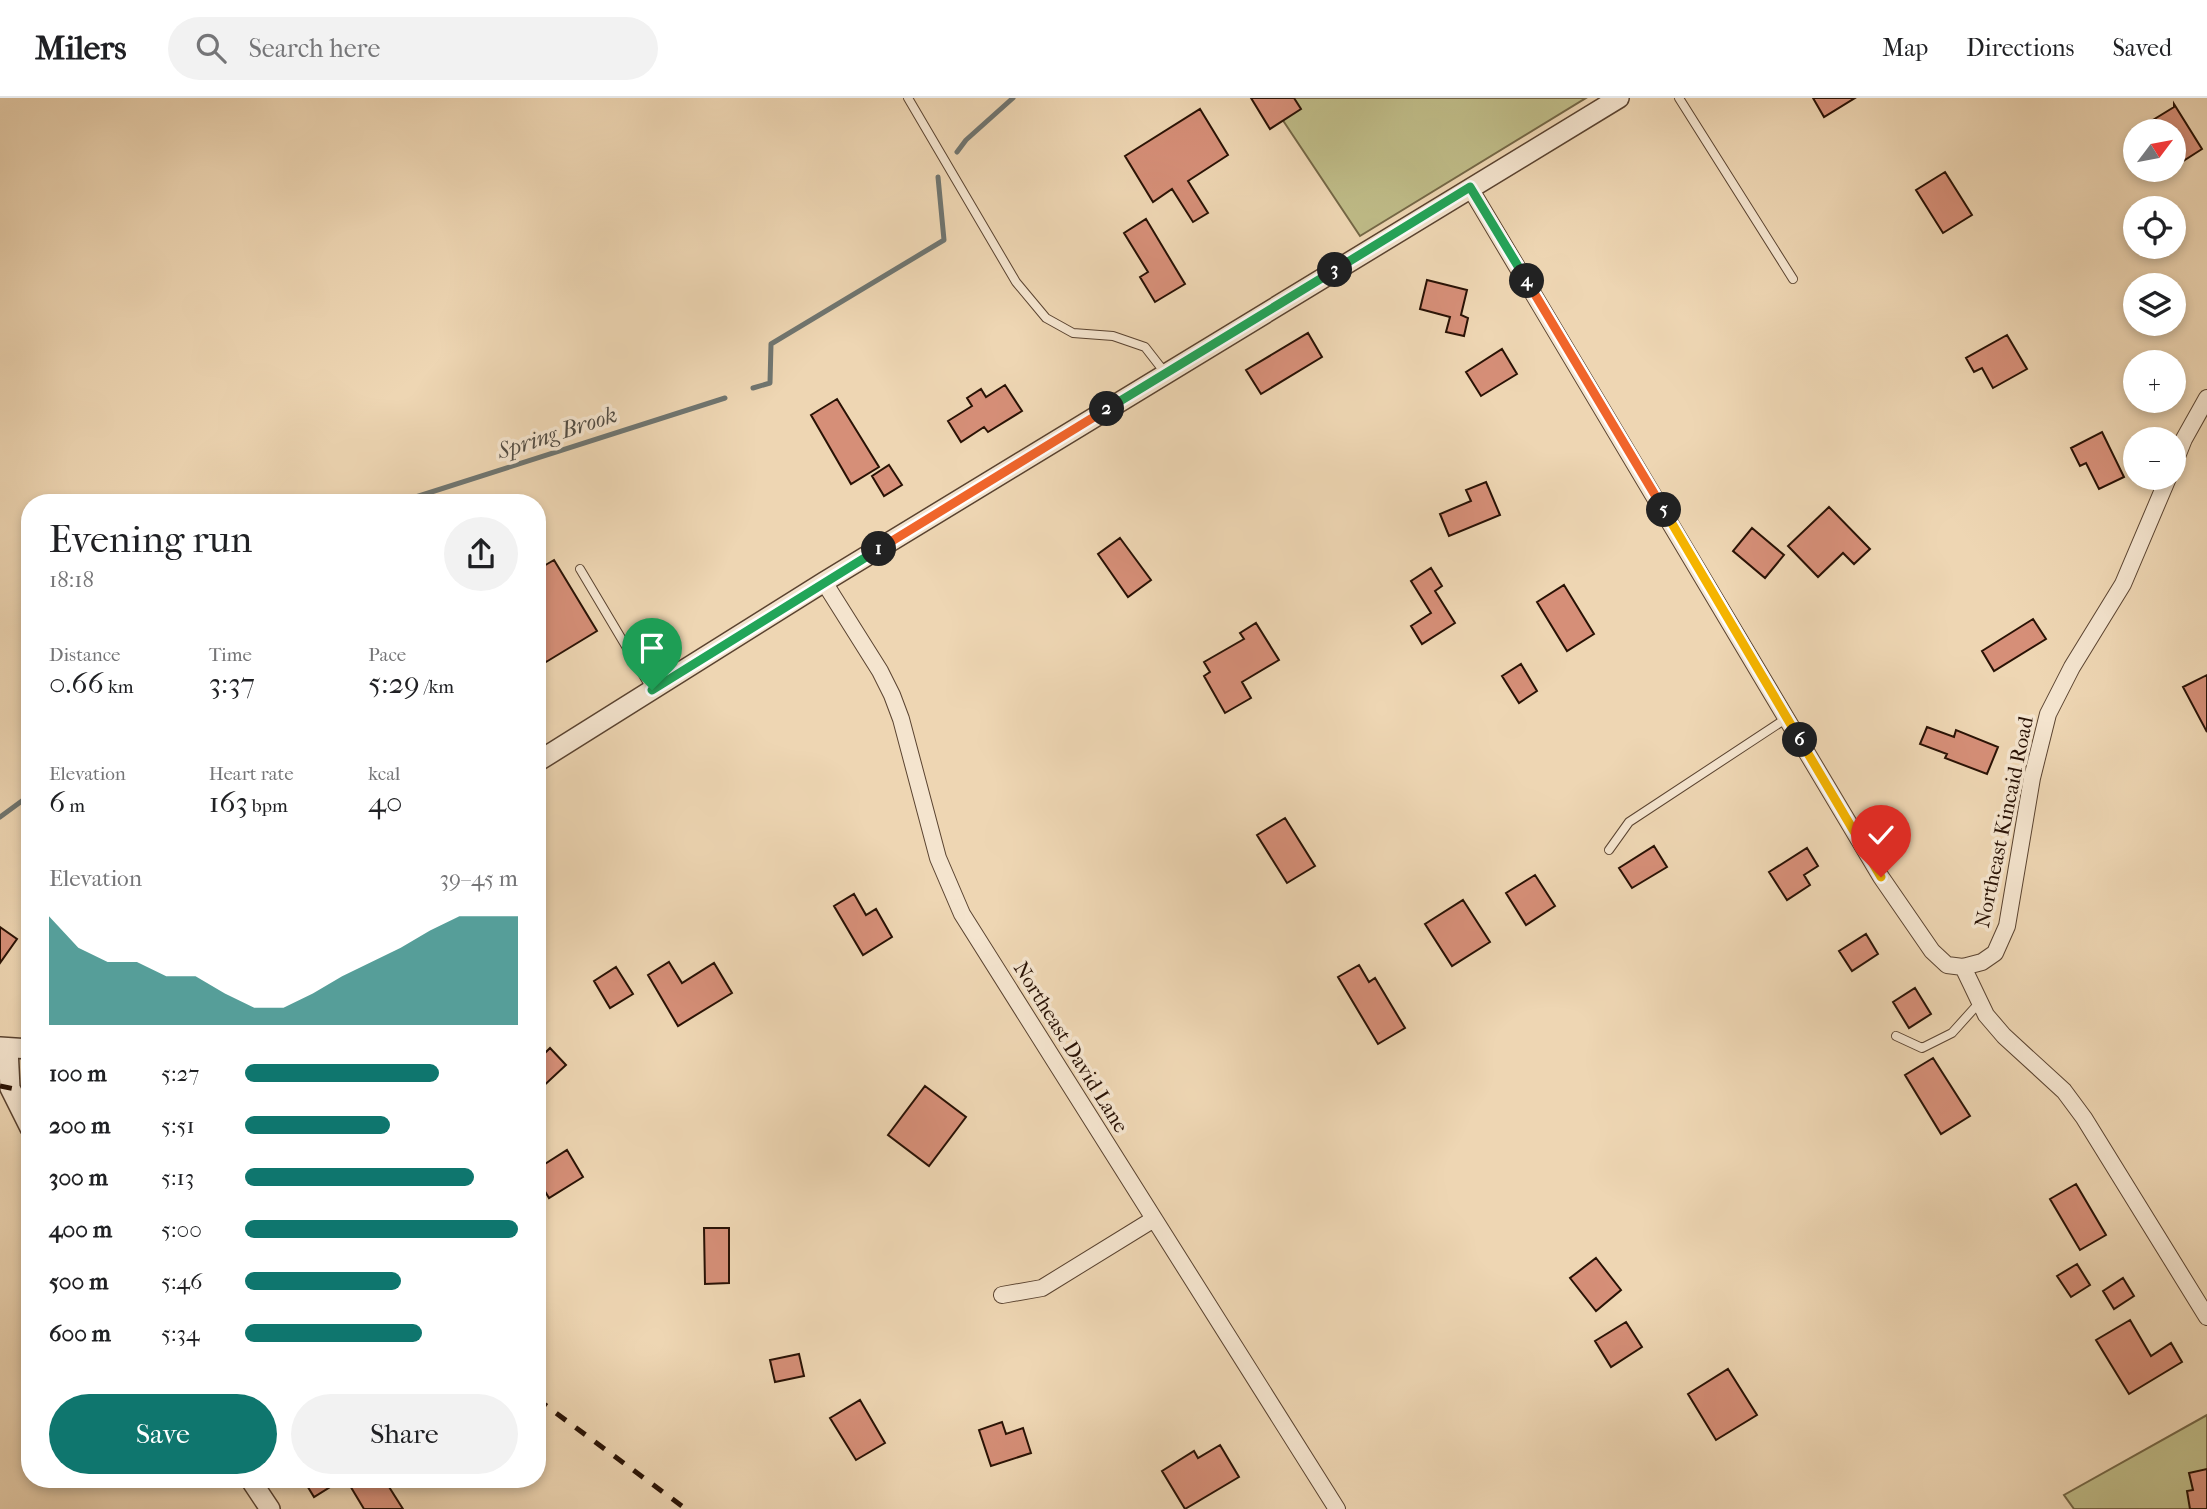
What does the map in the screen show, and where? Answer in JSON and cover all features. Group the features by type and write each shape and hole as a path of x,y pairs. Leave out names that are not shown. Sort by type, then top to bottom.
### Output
{"street":[{"path":"546,756 824,582 1619,98"},
{"path":"1470,187 1881,877 1916,931 1947,965 1964,967 1979,1003 2004,1036 2042,1069 2071,1100 2107,1152 2207,1317"},
{"path":"2186,434 2207,398"},
{"name":"Northeast Kincaid Road","path":"1964,967 1982,961 1994,953 2007,926 2032,778 2049,714 2072,667 2123,583 2163,490"},
{"name":"Northeast David Lane","path":"824,582 892,695 901,719 932,837 948,886 962,914 1337,1509"},
{"path":"4,1047 10,1088 21,1110"},
{"path":"1002,1295 1042,1288 1154,1219"},
{"path":"256,1488 270,1509"}],"lane":[{"path":"908,98 1016,282 1046,318 1073,333 1113,336 1145,347 1166,374"},
{"path":"1679,98 1793,279"},
{"path":"580,569 652,690"},
{"path":"1609,850 1629,822 1787,718"},
{"path":"1896,1037 1922,1048 1952,1033 1979,1003"}],"shaded area":[{"path":"1268,98 1586,98 1360,236"},
{"path":"2207,1415 2207,1509 2074,1509 2064,1495"}],"building":[{"path":"1251,98 1294,98 1301,109 1270,129"},
{"path":"1813,98 1855,98 1824,117"},
{"path":"2174,104 2183,119 2154,119 2174,107"},
{"path":"1200,109 1228,155 1188,181 1208,213 1193,222 1172,189 1153,202 1125,156"},
{"path":"2186,123 2202,149 2186,159"},
{"path":"1945,172 1972,215 1943,233 1916,190"},
{"path":"1146,219 1185,284 1155,302 1140,277 1148,272 1124,233"},
{"path":"1427,280 1467,290 1461,315 1468,318 1464,336 1446,332 1450,317 1420,309"},
{"path":"1308,333 1322,357 1261,394 1246,370"},
{"path":"2007,335 2027,369 1993,388 1982,368 1974,372 1966,358"},
{"path":"1502,349 1517,374 1481,396 1466,372"},
{"path":"1005,385 1022,411 988,432 984,427 961,442 948,421 972,406 967,398 981,389 986,397"},
{"path":"837,399 879,467 851,484 811,415"},
{"path":"2102,432 2123,477 2099,489 2086,463 2080,466 2071,448"},
{"path":"889,465 902,485 884,496 872,476"},
{"path":"1486,482 1500,515 1449,536 1440,514 1471,501 1466,490"},
{"path":"1829,507 1870,549 1854,564 1843,553 1818,577 1788,546"},
{"path":"1752,528 1784,555 1765,578 1733,551"},
{"path":"1120,538 1151,580 1128,597 1098,554"},
{"path":"554,560 597,631 546,662 546,565"},
{"path":"1431,568 1442,586 1435,591 1455,623 1422,644 1411,626 1431,613 1411,581"},
{"path":"1564,585 1594,634 1567,651 1537,602"},
{"path":"2033,619 2046,639 1994,671 1982,651"},
{"path":"1256,623 1279,660 1242,682 1251,698 1225,713 1204,676 1210,672 1204,662 1244,639 1240,633"},
{"path":"1521,664 1537,691 1519,703 1502,676"},
{"path":"2207,675 2207,732 2183,687"},
{"path":"1927,727 1954,737 1956,730 1998,747 1987,774 1945,758 1947,754 1920,744"},
{"path":"1285,818 1315,866 1287,883 1257,835"},
{"path":"1654,846 1667,867 1632,888 1619,868"},
{"path":"1807,848 1818,866 1804,875 1810,885 1787,900 1769,872"},
{"path":"1535,875 1555,906 1526,925 1506,893"},
{"path":"854,894 866,915 876,909 892,937 863,955 834,906"},
{"path":"1463,900 1490,942 1452,966 1425,924"},
{"path":"0,927 17,939 0,963"},
{"path":"1866,934 1878,954 1852,971 1839,951"},
{"path":"669,962 682,983 714,963 732,993 678,1026 648,975"},
{"path":"1359,965 1369,982 1375,978 1405,1028 1378,1044 1338,977"},
{"path":"616,967 633,994 610,1008 594,981"},
{"path":"1915,988 1931,1014 1909,1028 1893,1002"},
{"path":"550,1048 566,1065 546,1084 546,1052"},
{"path":"1933,1058 1970,1116 1941,1134 1905,1075"},
{"path":"925,1086 966,1117 929,1166 888,1135"},
{"path":"567,1150 583,1177 549,1198 546,1193 546,1163"},
{"path":"2076,1184 2106,1235 2080,1250 2050,1199"},
{"path":"704,1228 729,1228 729,1283 705,1284"},
{"path":"1596,1258 1621,1290 1596,1311 1570,1278"},
{"path":"2077,1264 2090,1285 2071,1297 2057,1276"},
{"path":"2123,1278 2134,1296 2114,1309 2103,1291"},
{"path":"2130,1320 2151,1356 2171,1343 2182,1362 2129,1394 2096,1340"},
{"path":"1626,1322 1642,1347 1611,1367 1595,1341"},
{"path":"799,1354 804,1376 775,1382 770,1360"},
{"path":"1728,1369 1757,1415 1716,1440 1688,1394"},
{"path":"860,1400 885,1443 856,1460 830,1418"},
{"path":"1002,1422 1006,1434 1023,1428 1031,1453 991,1466 979,1430"},
{"path":"1220,1445 1239,1477 1185,1509 1162,1471 1194,1451 1198,1458"},
{"path":"2207,1469 2207,1509 2190,1509 2187,1491 2193,1490 2189,1473"},
{"path":"308,1488 328,1488 314,1497"},
{"path":"351,1488 390,1488 403,1509 364,1509"}],"waterway":[{"name":"Spring Brook","path":"957,152 966,140 1013,98"},
{"name":"Spring Brook","path":"753,388 770,383 771,344 944,240 938,177"},
{"name":"Spring Brook","path":"425,494 725,398"},
{"name":"Spring Brook","path":"0,817 21,802"}],"railway":[{"path":"0,1086 21,1090"},
{"path":"546,1406 686,1509"}],"route":[{"path":"652,690 1470,187 1881,877"}]}
